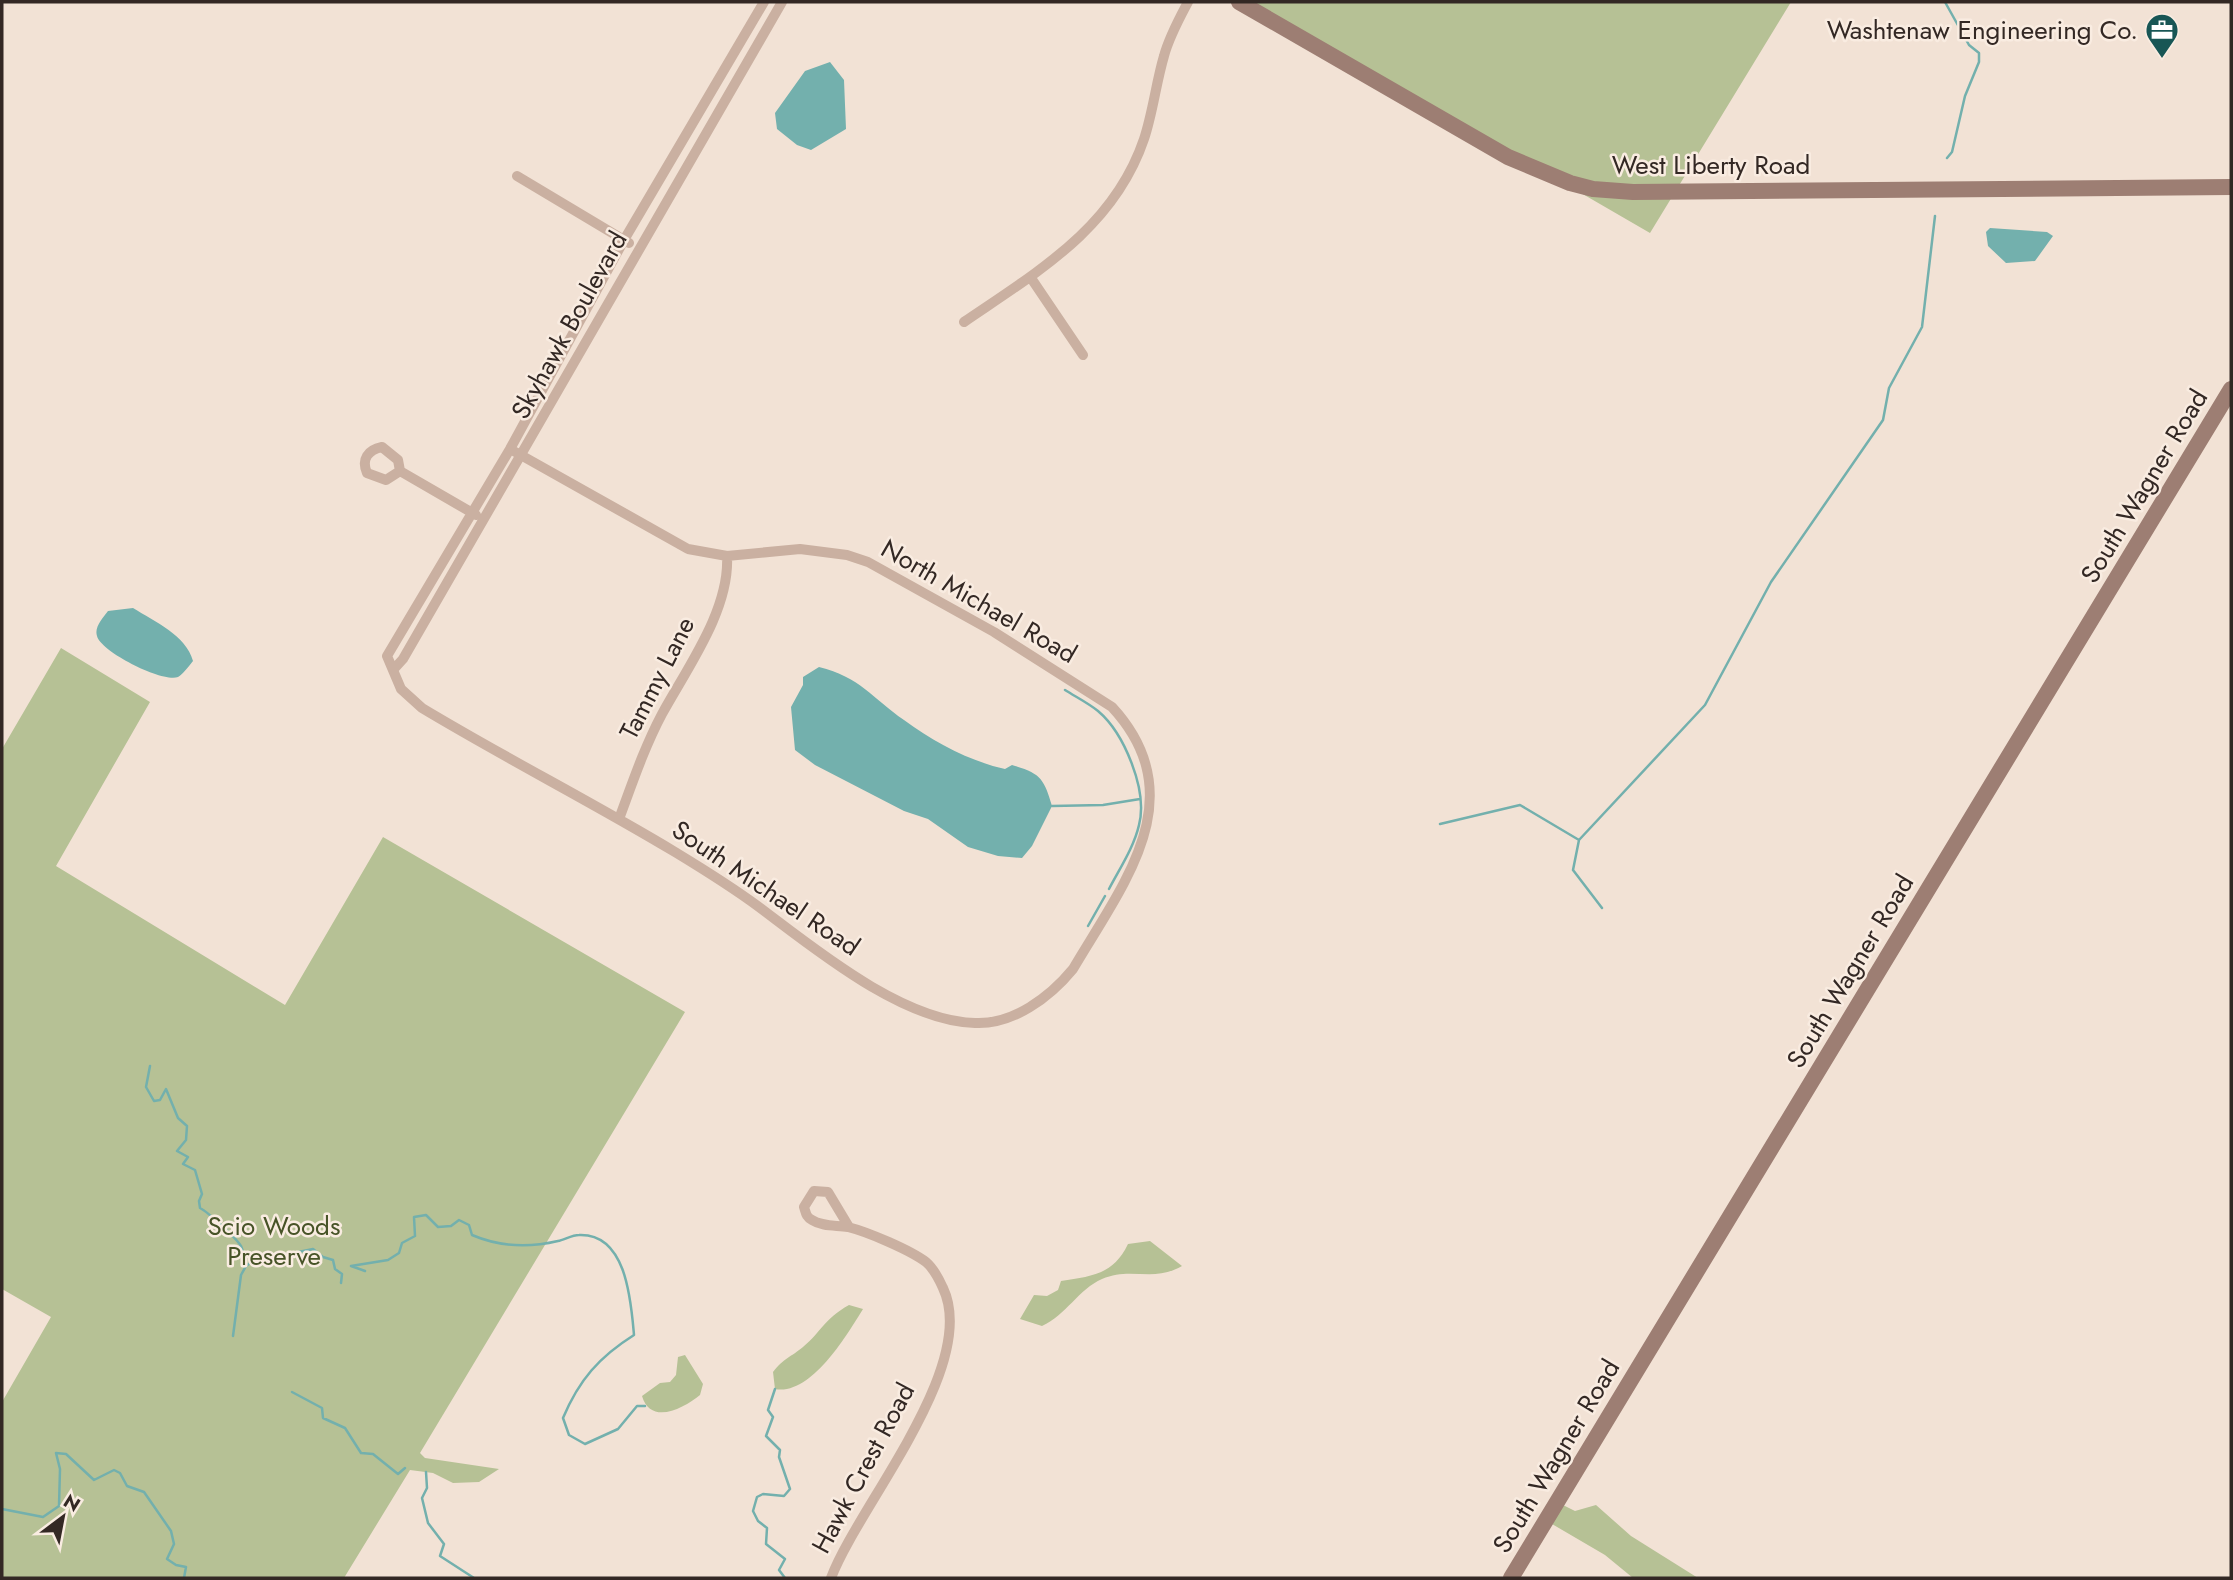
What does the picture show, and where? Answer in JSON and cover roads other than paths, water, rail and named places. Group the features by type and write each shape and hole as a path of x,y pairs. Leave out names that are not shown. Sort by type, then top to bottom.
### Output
{"main road":[{"name":"West Liberty Road","path":"1239,2 1507,157 1542,173 1593,188 1709,192 2231,187"},
{"name":"South Wagner Road","path":"1511,1578 2231,389"}],"street":[{"name":"Skyhawk Boulevard","path":"765,2 624,240 510,449 387,656 393,670 403,659 485,520 637,249 782,2"},
{"path":"964,322 1031,278 1076,243 1102,214 1122,185 1144,138 1164,55 1188,2"},
{"path":"517,176 637,249"},
{"path":"1031,278 1083,355"},
{"name":"North Michael Road","path":"510,449 671,542 688,549 727,556 800,549 847,555 868,562 994,632 1096,694 1125,722 1136,739 1149,775 1148,823 1135,861 1073,968"},
{"path":"400,471 485,520"},
{"name":"Tammy Lane","path":"619,819 655,729 703,641 724,587 727,556"},
{"name":"South Michael Road","path":"393,670 401,689 410,699 437,717 619,819 719,879 832,962 922,1011 946,1019 976,1024 1006,1019 1054,990 1073,968"},
{"name":"Hawk Crest Road","path":"831,1578 903,1452 927,1402 949,1342 951,1318 947,1295 926,1262 849,1227"}],"water":[{"path":"830,62 844,80 846,129 811,150 797,145 777,129 775,113 805,71"},
{"path":"1990,228 2047,232 2053,236 2035,261 2006,263 1988,246 1986,232"},
{"path":"133,608 169,630 184,644 193,661 178,677 170,678 133,665 101,643 97,629 108,611"},
{"path":"819,667 855,682 915,728 952,750 992,766 1005,769 1012,765 1022,768 1040,778 1052,806 1032,846 1022,858 998,856 968,847 928,819 904,811 815,765 795,750 791,707 803,685 803,677"}],"waterway":[{"path":"1945,2 1969,45 1979,53 1979,62 1965,96 1952,152 1947,158"},
{"path":"1440,824 1520,805 1579,840 1705,705 1771,582 1883,420 1889,388 1922,327 1935,216"},
{"path":"1065,690 1094,708 1108,721 1125,748 1137,779 1141,811 1137,833 1109,889"},
{"path":"1052,806 1103,805 1140,799"},
{"path":"1579,840 1573,870 1602,908"},
{"path":"1088,926 1105,896"},
{"path":"150,1066 146,1087 154,1101 160,1100 166,1089 178,1118 187,1126 186,1140 177,1151 188,1157 183,1164 195,1170 202,1194 200,1208 238,1243 246,1266"},
{"path":"365,1271 351,1266 388,1260 399,1253 402,1243 415,1236 414,1217 426,1215 438,1227 451,1226 459,1220 469,1225 472,1235 504,1244 536,1245 579,1235 595,1237 607,1245 617,1257 623,1272 631,1305 634,1335 610,1352 591,1371 576,1392 563,1418 569,1435 585,1444 618,1429 637,1406 645,1406"},
{"path":"233,1336 241,1275 246,1266 262,1255 269,1258 313,1249 323,1257 333,1260 335,1269 342,1274 341,1283"},
{"path":"775,1389 768,1410 773,1417 766,1436 780,1450 779,1457 790,1489 784,1496 763,1494 757,1497 753,1511 758,1521 767,1528 766,1544 785,1559 779,1570 785,1578"},
{"path":"292,1392 322,1408 323,1418 345,1428 361,1453 373,1454 398,1474 405,1468"},
{"path":"2,1509 43,1517 59,1506 60,1469 56,1453 66,1454 94,1480 114,1470 120,1473 127,1486 144,1492 171,1531 174,1544 167,1559 186,1567 184,1578"},
{"path":"426,1472 427,1488 422,1498 428,1523 444,1544 440,1556 474,1578"}],"place":[{"name":"Washtenaw Engineering Co.","path":"2162,60"}],"park label":[{"name":"Scio Woods Preserve","path":"274,1241"}]}
